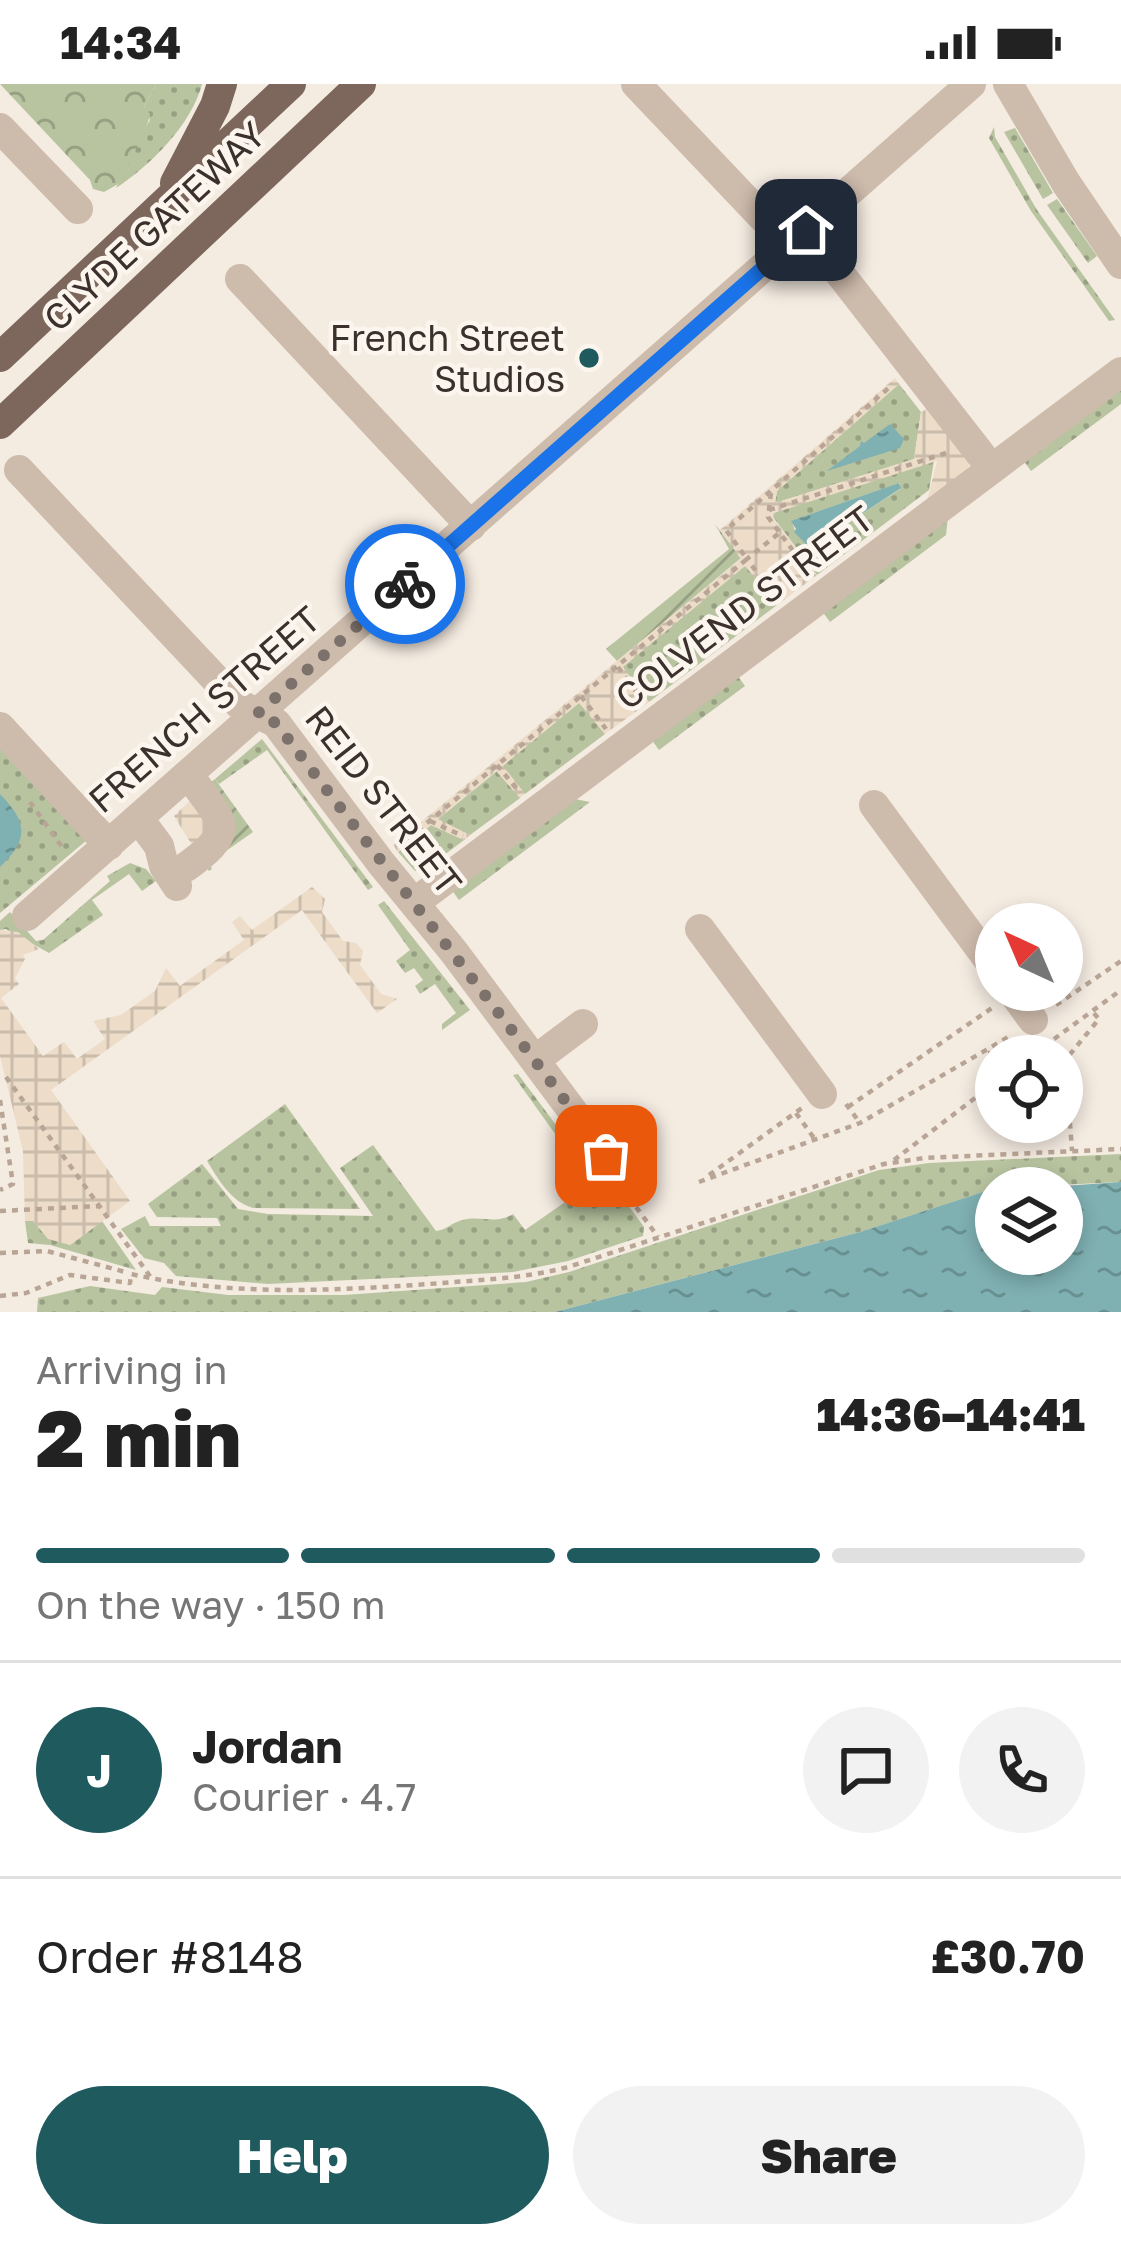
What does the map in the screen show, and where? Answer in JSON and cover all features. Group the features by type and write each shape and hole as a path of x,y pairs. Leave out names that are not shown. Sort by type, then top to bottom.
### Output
{"main road":[{"path":"164,205 222,84"},
{"name":"CLYDE GATEWAY","path":"0,424 361,84"},
{"path":"286,85 321,122"},
{"name":"CLYDE GATEWAY","path":"0,357 286,85"}],"street":[{"path":"636,84 798,237 910,364 992,469"},
{"name":"FRENCH STREET","path":"27,916 798,237 935,95 971,84"},
{"path":"1008,84 1076,199 1121,263"},
{"path":"0,128 78,209"},
{"path":"240,279 471,526"},
{"name":"COLVEND STREET","path":"414,903 1121,372"},
{"name":"REID STREET","path":"19,470 239,704 276,723 535,1060 610,1167"},
{"path":"0,727 109,845"},
{"path":"139,819 159,846 177,856 186,878 222,830 188,775"},
{"path":"874,805 975,941"},
{"path":"700,929 835,1101"},
{"path":"1027,1011 1034,1020"},
{"path":"535,1060 583,1024"}],"path":[{"path":"793,619 725,530 897,381 896,376 910,364"},
{"path":"769,510 973,444"},
{"path":"772,490 768,518 826,594"},
{"path":"380,862 779,532"},
{"path":"617,666 658,720"},
{"path":"581,696 621,748"},
{"path":"497,765 535,812"},
{"path":"25,796 78,872"},
{"path":"1012,1035 1121,961"},
{"path":"1059,1035 1121,990"},
{"path":"975,1006 835,1101 796,1113 700,1182 860,1123 975,1059"},
{"path":"1083,1038 1099,1019 1092,1011"},
{"path":"6,1077 152,1279"},
{"path":"890,1163 975,1098"},
{"path":"0,1100 13,1184 0,1190"},
{"path":"835,1101 860,1123"},
{"path":"796,1113 814,1139"},
{"path":"1072,1143 1072,1151"},
{"path":"0,1252 46,1251 152,1279 261,1290 479,1280 554,1270 890,1163 1121,1149"},
{"path":"610,1167 658,1237"},
{"path":"0,1210 99,1206"},
{"path":"0,1296 26,1293 70,1275 130,1283 131,1274"}],"green space":[{"path":"0,84 156,84 144,107 150,114 148,122 120,183 104,192 93,189 90,180"},
{"path":"156,84 202,84 189,114 168,143 116,188 150,120 144,107"},
{"path":"994,127 995,137 1037,210 1115,320 1109,321 1031,211 989,138"},
{"path":"1015,128 1053,193 1043,199 1004,132"},
{"path":"1057,199 1097,256 1088,263 1047,205"},
{"path":"899,384 921,412 914,459 775,503 777,491"},
{"path":"1121,387 1121,404 1031,471 1023,460"},
{"path":"934,461 929,490 817,575 773,513","holes":["900,483 900,489 811,547 795,531 792,521"]},
{"path":"948,517 946,535 830,622 822,611"},
{"path":"715,524 741,558 617,661 606,649 729,549"},
{"path":"746,565 777,605 649,702 622,667"},
{"path":"737,675 745,686 659,750 651,739"},
{"path":"580,702 605,734 525,794 502,766"},
{"path":"262,739 373,887 368,890 267,750 219,784 215,779"},
{"path":"0,745 87,840 0,913"},
{"path":"497,771 520,798 470,835 437,820"},
{"path":"215,779 253,832 209,863 209,871 204,864 206,786"},
{"path":"575,799 590,802 459,900 451,889"},
{"path":"431,825 464,840 426,869 415,871 398,852"},
{"path":"130,863 146,869 156,881 142,891 129,874 92,900 103,915 49,953 0,930 0,921 10,912 36,941 43,940 110,881 107,876"},
{"path":"384,901 470,1010 442,1030 442,1024 456,1013 435,984 420,994 415,986 423,980 414,968 405,973 396,961 410,950 378,905"},
{"path":"518,1074 603,1188 612,1183 644,1227 643,1236 568,1261 513,1272 268,1284 176,1276 164,1263 144,1258 121,1229 145,1216 150,1226 221,1226 217,1218 157,1217 148,1204 202,1164 238,1209 373,1216 340,1168 373,1145 436,1231 463,1220 513,1214 525,1230 591,1184 513,1075"},
{"path":"285,1104 360,1209 253,1208 221,1182 207,1161"},
{"path":"1121,1154 1121,1182 1083,1184 1083,1167 975,1167 975,1195 860,1232 555,1312 37,1312 38,1298 90,1286 155,1295 162,1287 228,1295 344,1295 526,1282 879,1170 929,1163"},
{"path":"25,1221 33,1221 70,1245 102,1221 136,1270 28,1243"}],"shaded area":[{"path":"895,378 899,384 777,491 775,503 914,459 921,412 931,407 970,461 967,474 926,505 937,461 774,513 773,518 817,575 777,605 745,566 623,667 649,702 605,734 579,703 503,766 525,794 520,798 496,771 438,819 470,835 464,840 431,825 398,852 393,845 741,559 720,530"},
{"path":"206,786 204,864 174,816"},
{"path":"312,887 325,899 322,912 343,941 356,943 363,951 360,965 381,994 397,999 377,1013 302,910 51,1090 130,1201 70,1245 48,1239 33,1221 25,1221 23,1151 0,1056 0,930 18,932 39,949 23,955 15,978 19,984 1,998 43,1056 64,1042 77,1059 105,1039 93,1021 121,1015 155,991 166,968 180,986 244,940 232,922 240,916 252,930"}],"water":[{"path":"890,424 904,439 900,448 827,471 861,441"},
{"path":"899,483 901,488 810,548 794,532 791,521"},
{"path":"0,794 16,814 21,831 16,848 0,867"},
{"path":"1121,1182 1121,1312 555,1312 860,1232 975,1195 975,1275 1083,1275 1083,1185"}],"way so far":[{"path":"405,584 257,714 276,723 606,1156"}],"place":[{"name":"French Street Studios","path":"589,358"}],"route":[{"path":"405,584 806,230"}]}
